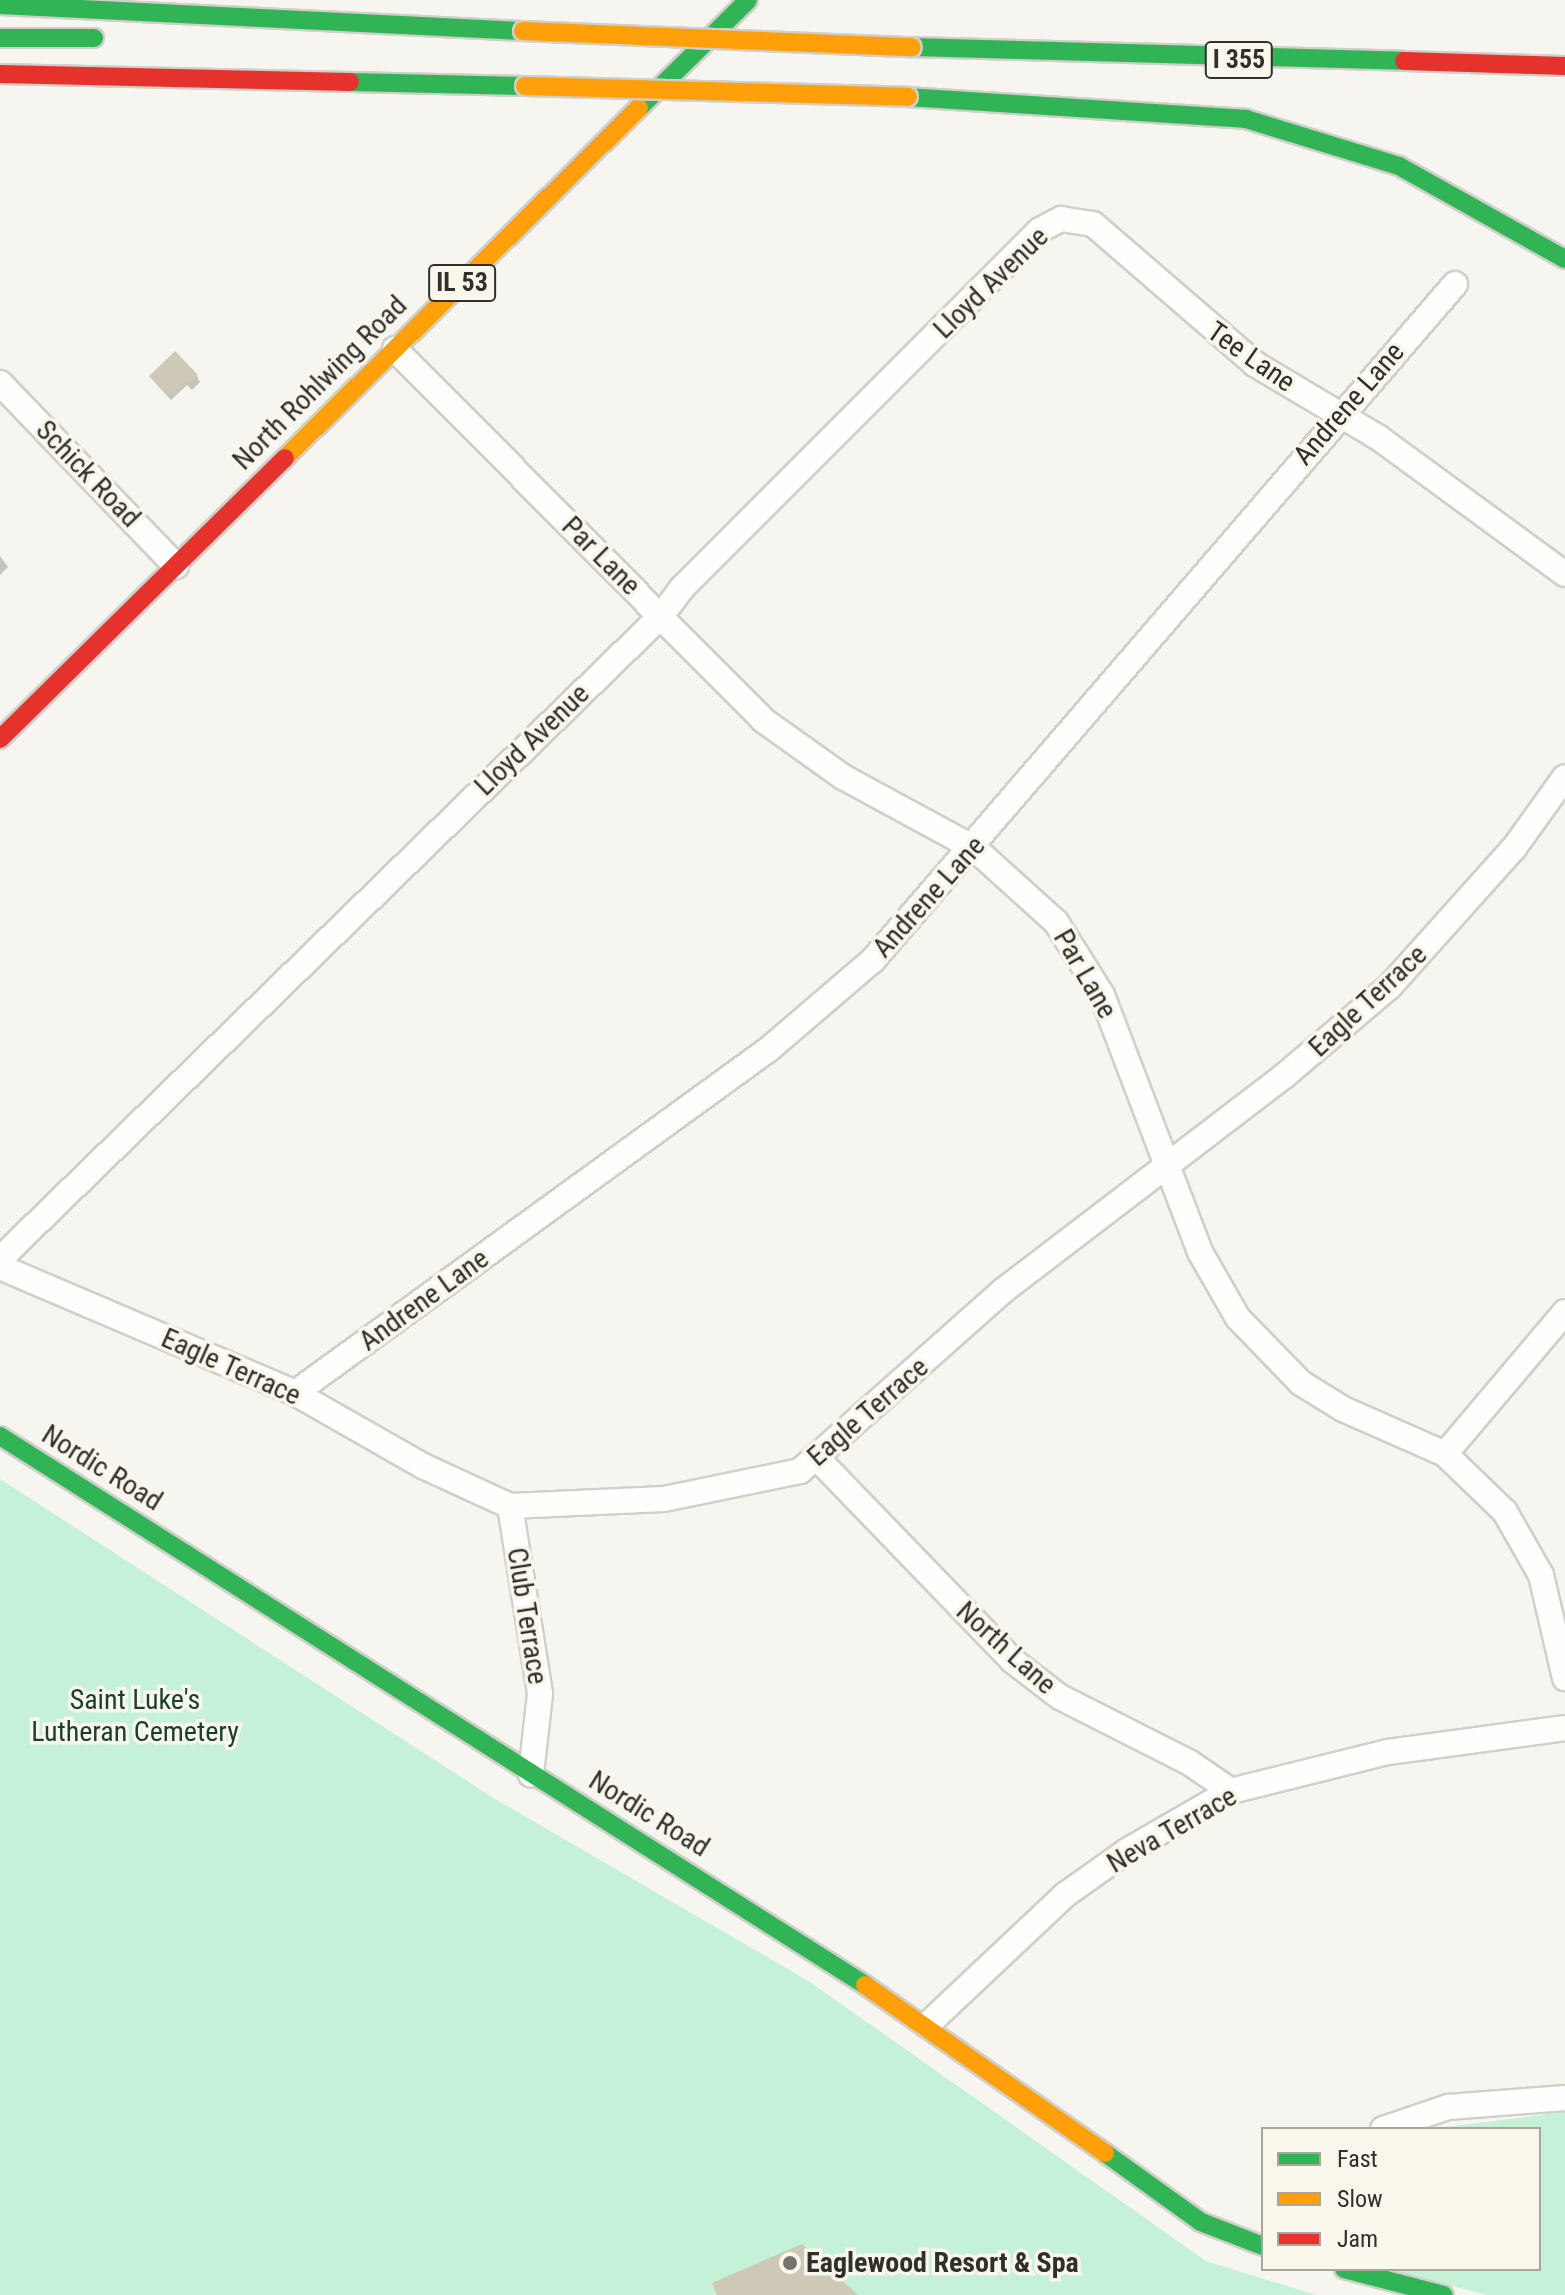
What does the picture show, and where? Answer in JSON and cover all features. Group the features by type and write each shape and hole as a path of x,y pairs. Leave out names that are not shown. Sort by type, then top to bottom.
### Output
{"main road":[{"name":"North Rohlwing Road","path":"0,739 748,0"},
{"name":"I 355","path":"0,5 912,47 1565,66"},
{"path":"225,36 310,17"},
{"path":"0,38 119,38"},
{"path":"0,74 908,97 1246,119 1399,166 1565,259"},
{"path":"0,93 182,79"},
{"name":"Nordic Road","path":"0,1436 927,2025 1082,2132 1183,2210 1261,2244"},
{"path":"1352,2271 1444,2295"}],"street":[{"name":"Tee Lane","path":"1061,219 1093,224 1255,364 1339,413 1430,473 1565,574"},
{"name":"Lloyd Avenue","path":"0,1259 661,616 681,589 1040,230 1061,219"},
{"name":"Andrene Lane","path":"295,1393 769,1049 873,960 974,848 1339,413 1455,284"},
{"name":"Par Lane","path":"395,349 796,747 974,848 1056,922 1081,958 1112,1017 1216,1285 1270,1356 1343,1409 1445,1454 1505,1512 1541,1575 1565,1678"},
{"name":"Schick Road","path":"0,383 176,566"},
{"name":"Eagle Terrace","path":"0,1267 295,1393 423,1466 510,1506 610,1504 716,1491 800,1471 1004,1290 1169,1164 1390,986 1504,860 1565,777"},
{"path":"1445,1454 1565,1312"},
{"name":"North Lane","path":"817,1458 1013,1661 1060,1697 1190,1763 1231,1791"},
{"name":"Club Terrace","path":"510,1506 540,1694 531,1774"},
{"name":"Neva Terrace","path":"927,2025 1065,1895 1127,1851 1231,1791 1388,1752 1565,1728"},
{"path":"1389,2127 1448,2107 1565,2098"}],"green space":[{"name":"Saint Luke's Lutheran Cemetery","path":"0,1479 495,1799 810,1982 1206,2261 1316,2295 0,2295"},
{"path":"1565,2112 1565,2295 1487,2295 1395,2271 1541,2271 1541,2127 1445,2127"}],"building":[{"path":"175,351 198,375 167,396 149,376"},
{"name":"Eaglewood Resort & Spa","path":"802,2244 858,2295 717,2295 712,2283"}],"traffic: fast":[{"path":"639,108 748,0"},
{"path":"0,5 523,31"},
{"path":"0,38 94,38"},
{"path":"912,47 1404,61"},
{"path":"350,82 525,86"},
{"path":"908,97 1246,119 1399,166 1565,259"},
{"path":"0,1436 865,1985"},
{"path":"1105,2153 1201,2222 1261,2245"},
{"path":"1352,2271 1444,2295"}],"traffic: slow":[{"path":"523,31 912,47"},
{"path":"525,86 908,97"},
{"path":"285,458 639,108"},
{"path":"865,1985 1105,2153"}],"traffic: jam":[{"path":"1404,61 1565,66"},
{"path":"0,74 350,82"},
{"path":"0,739 285,458"}],"place":[{"name":"Eaglewood Resort & Spa","path":"790,2263"}]}
